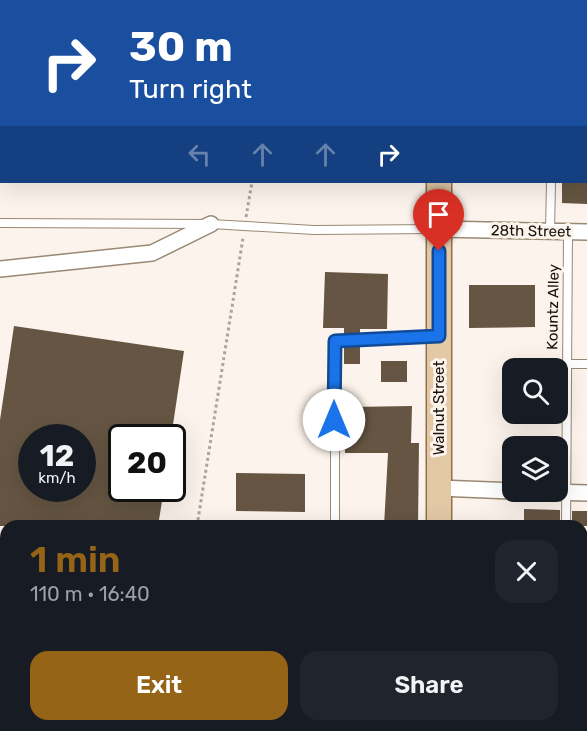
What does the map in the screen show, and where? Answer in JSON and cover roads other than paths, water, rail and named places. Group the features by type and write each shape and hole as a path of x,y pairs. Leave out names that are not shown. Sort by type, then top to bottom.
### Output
{"main road":[{"name":"Walnut Street","path":"439,183 439,520"}],"street":[{"path":"0,269 152,253 211,224"},
{"name":"28th Street","path":"439,229 587,232"},
{"path":"439,488 502,490"},
{"path":"568,493 587,493"}],"lane":[{"path":"550,231 551,183"},
{"path":"0,223 211,224 314,230 439,229"},
{"name":"Kountz Alley","path":"565,358 568,232"},
{"path":"335,520 335,341 439,336"},
{"path":"568,364 587,364"},
{"name":"Kountz Alley","path":"566,502 566,520"}]}
